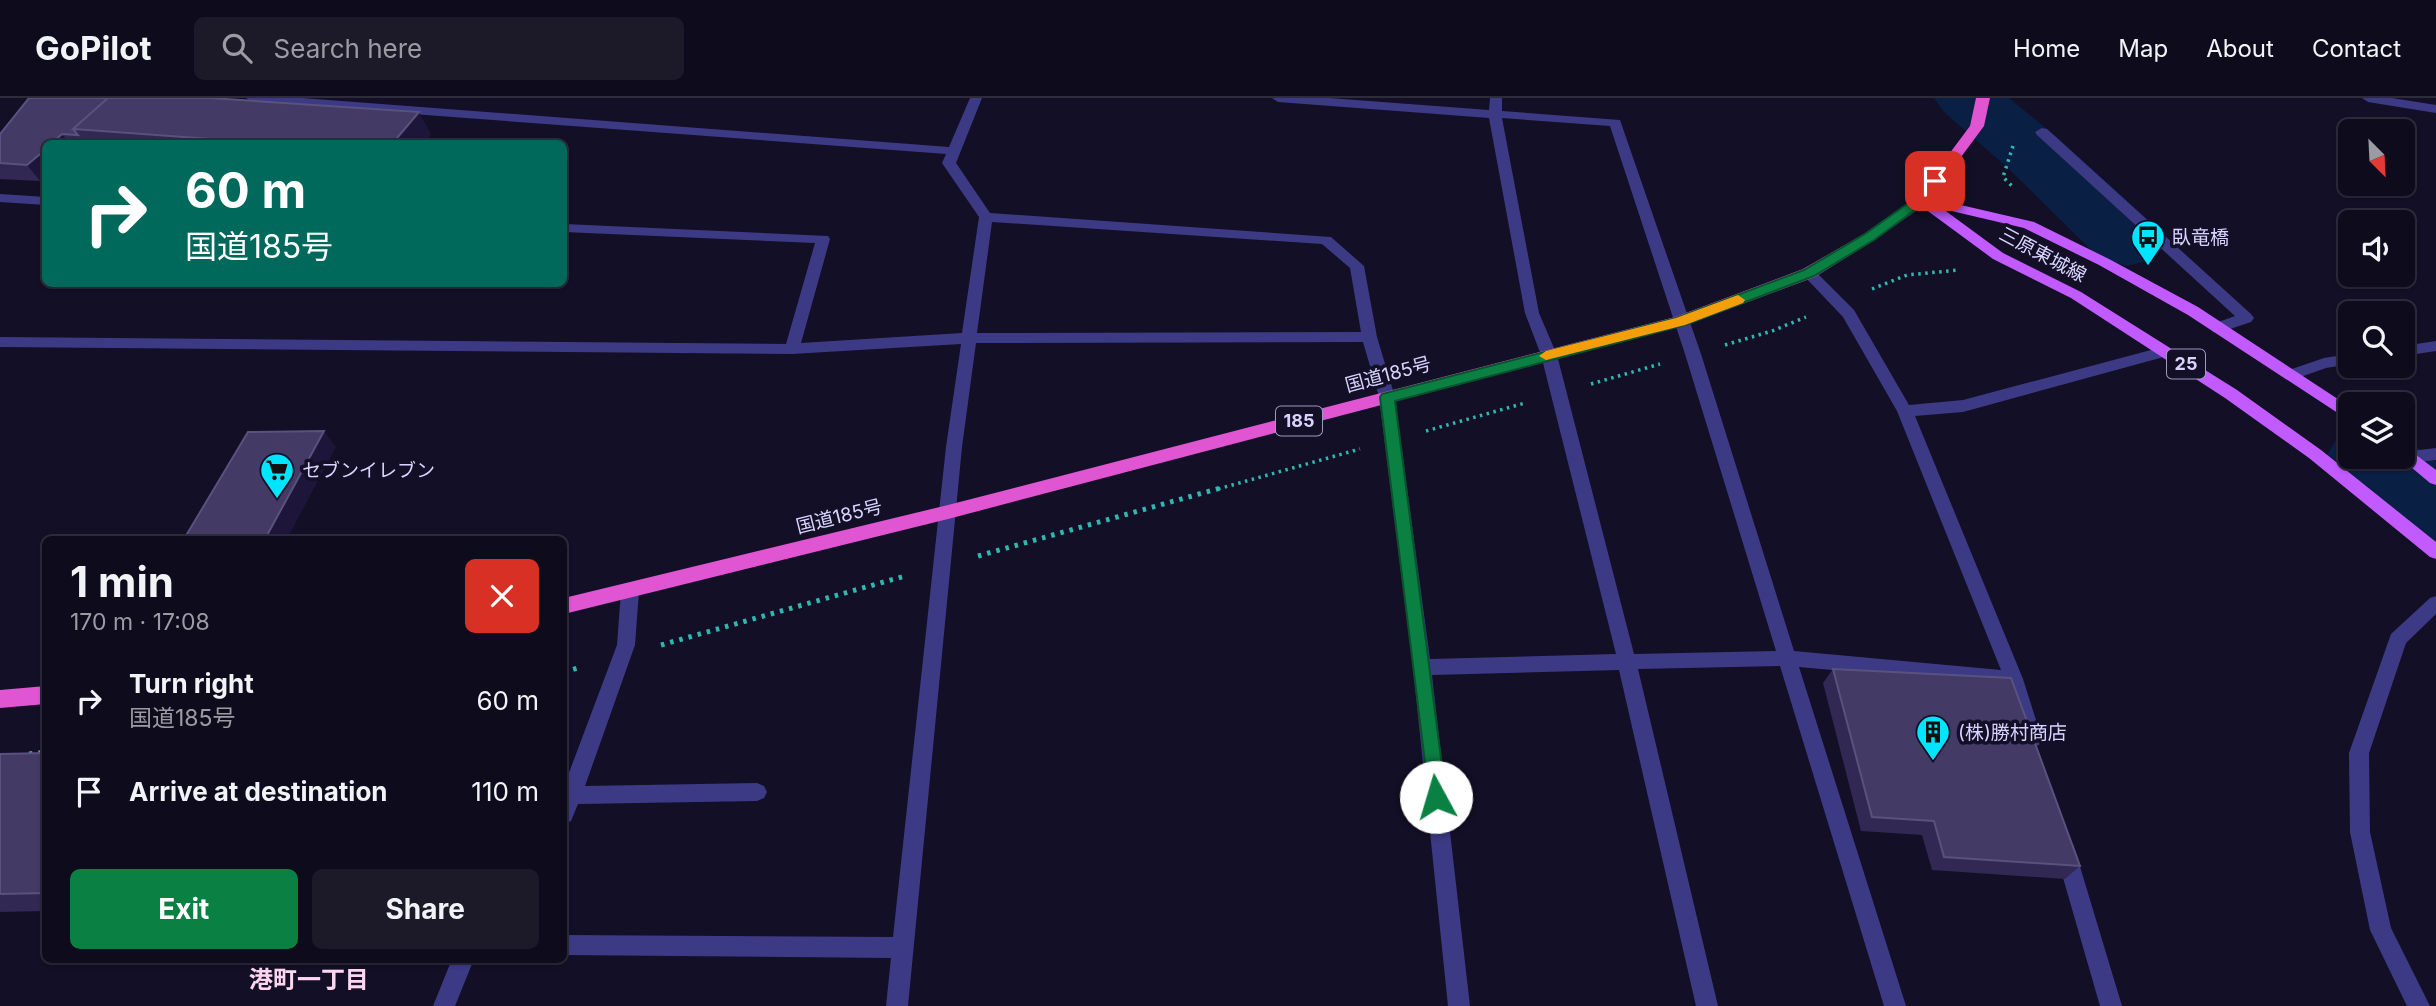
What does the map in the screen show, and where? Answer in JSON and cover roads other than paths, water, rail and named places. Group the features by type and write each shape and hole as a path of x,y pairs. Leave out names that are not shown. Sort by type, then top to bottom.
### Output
{"highway":[{"name":"国道185号","path":"567,605 948,512 1680,321 1809,273 1869,237 1922,200 1977,126 1983,98"},
{"path":"0,699 42,695"}],"main road":[{"name":"三原東城線","path":"1922,200 1998,256 2076,295 2231,394 2315,454 2436,552"},
{"name":"三原東城線","path":"1922,200 2029,225 2144,283 2292,374 2338,407"},
{"path":"2415,461 2436,479"}],"street":[{"path":"252,98 953,151"},
{"path":"897,1006 948,512 968,338 986,217 949,163 976,98"},
{"path":"1278,98 1615,123 1693,354 1895,1006"},
{"path":"1496,98 1495,115 1532,313 1549,355 1559,393 1627,663 1707,1006"},
{"path":"2368,98 2436,109"},
{"path":"2042,132 2246,318 2218,328"},
{"path":"0,198 42,201"},
{"path":"986,217 1326,240 1357,266 1369,337 1387,397 1393,440 1422,667 1459,1006"},
{"path":"567,228 823,239 792,349"},
{"path":"1809,273 1849,314 1905,411 2014,679 2037,757"},
{"path":"0,342 792,349 968,338 1369,337"},
{"path":"2415,349 2436,346"},
{"path":"1905,411 1963,406 2166,352"},
{"path":"2292,374 2338,361"},
{"path":"2415,454 2436,454"},
{"path":"629,591 626,645 567,795 757,792"},
{"path":"2419,1006 2381,930 2360,832 2359,753 2398,639 2436,603"},
{"path":"1422,667 1785,658 2014,679"},
{"path":"2060,836 2110,1006"},
{"path":"567,945 905,948"},
{"path":"444,1006 461,963"}],"waterway":[{"path":"1968,98 2033,153 2127,242"},
{"path":"2385,469 2436,511"}],"place":[{"name":"臥竜橋","path":"2148,267"},
{"name":"セブンイレブン","path":"277,500"},
{"name":"(株)勝村商店","path":"1933,762"}],"district":[{"name":"港町一丁目","path":"309,980"}]}
